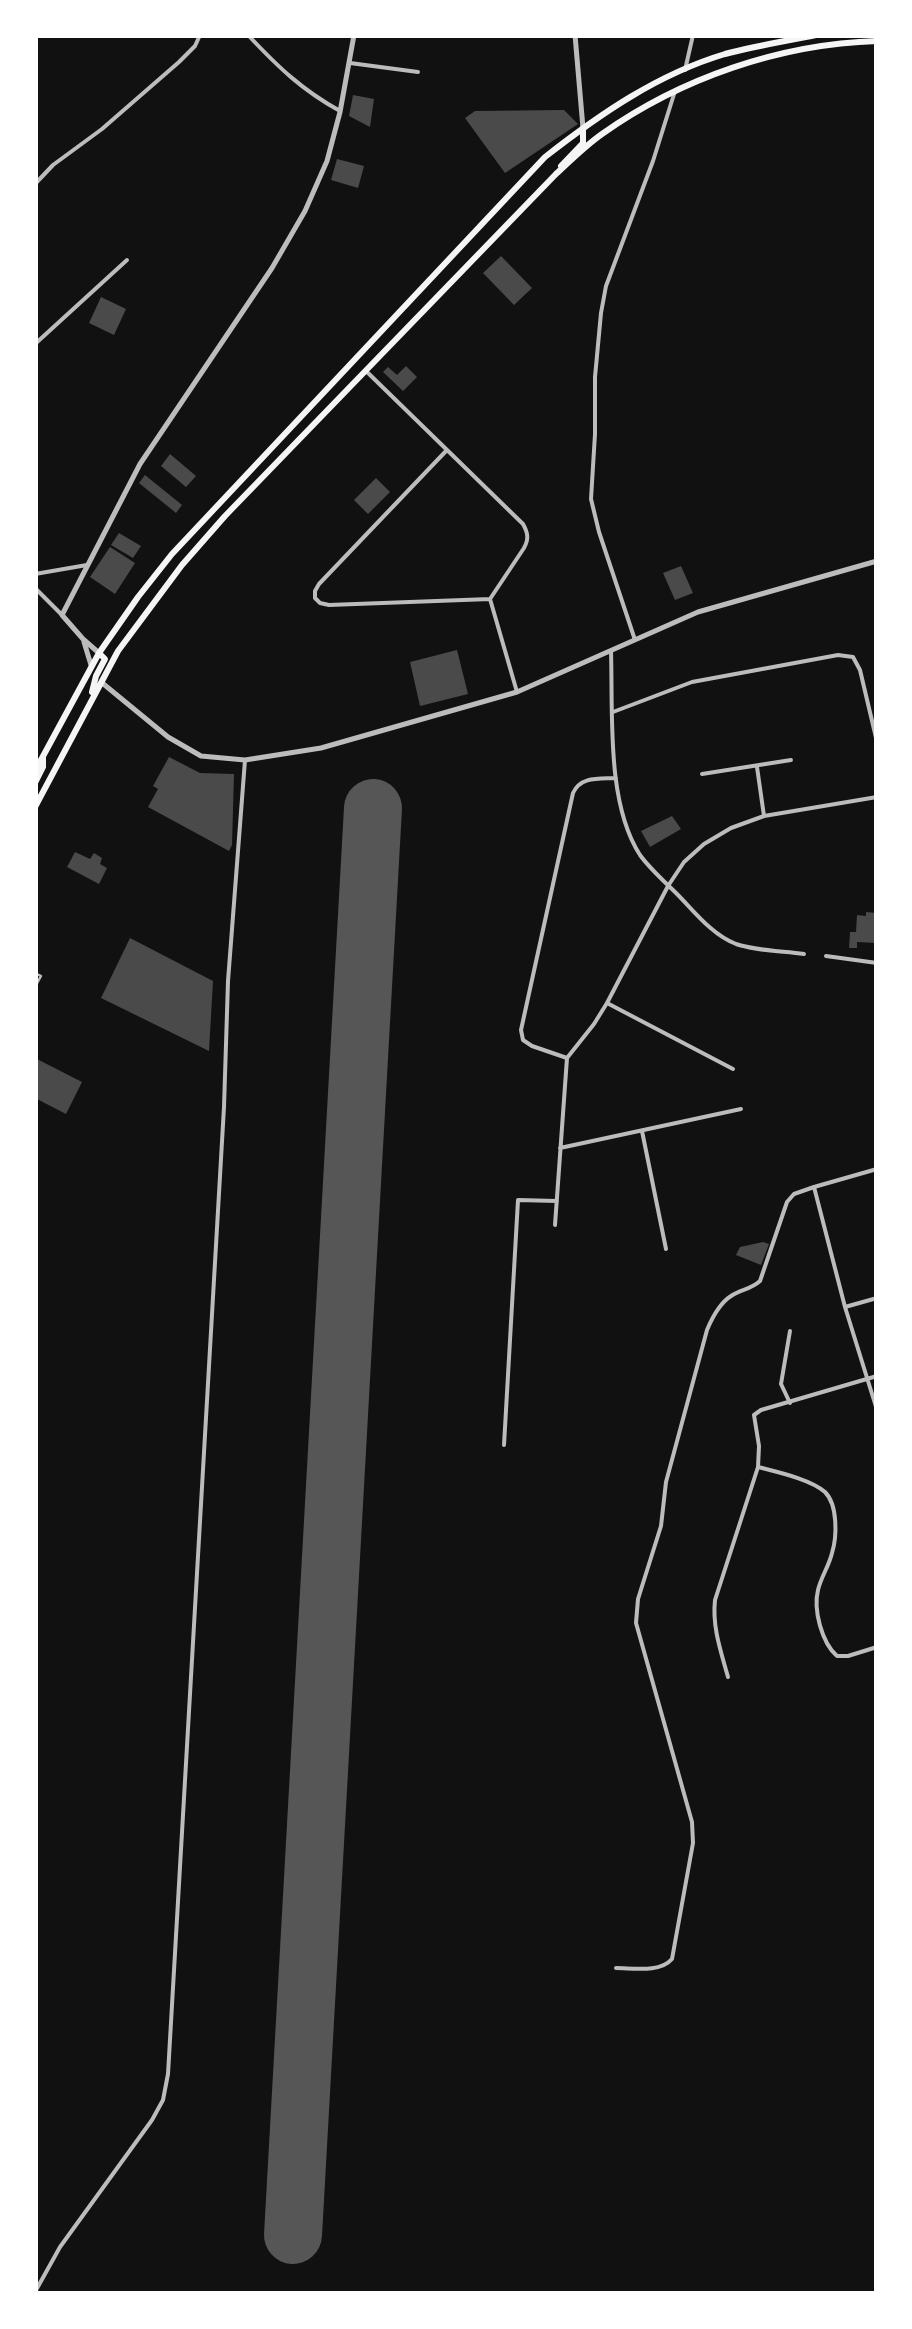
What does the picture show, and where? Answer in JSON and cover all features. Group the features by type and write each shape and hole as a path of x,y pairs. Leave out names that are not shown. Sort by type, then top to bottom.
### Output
{"highway":[{"path":"35,771 100,652 172,554 545,157 631,95 684,70 725,54 816,35"},
{"path":"846,35 854,42"},
{"path":"35,807 118,651 182,565 555,175 598,136 704,78 806,48 877,40"},
{"path":"555,175 582,144 583,128"},
{"path":"91,701 104,659 100,652"},
{"path":"35,783 43,767 43,756"}],"street":[{"path":"35,184 180,62 200,35"},
{"path":"248,35 280,70 340,112"},
{"path":"62,615 140,464 272,268 305,210 327,160 354,35"},
{"path":"576,35 583,128"},
{"path":"684,70 692,35"},
{"path":"350,63 418,72"},
{"path":"635,640 591,499 595,377 606,286 675,91"},
{"path":"35,344 128,260"},
{"path":"366,371 527,532 524,548 490,599 517,692"},
{"path":"447,450 319,584 315,598 329,605 490,599"},
{"path":"101,682 168,737 200,756 245,760 321,748 517,692 698,612 877,561"},
{"path":"35,574 87,565"},
{"path":"35,588 83,640 100,652"},
{"path":"83,640 91,668"},
{"path":"611,652 616,778 622,814 642,858 714,931 733,943 804,954"},
{"path":"612,712 692,682 838,655 853,657 860,670 877,742"},
{"path":"35,2292 60,2247 152,2120 163,2100 168,2074 228,981 245,760"},
{"path":"702,774 791,760"},
{"path":"756,766 764,816"},
{"path":"566,1058 522,1040 521,1030 572,793 586,780 616,778"},
{"path":"555,1226 566,1058 608,1003 684,862 731,828 764,816 877,796"},
{"path":"826,956 877,962"},
{"path":"608,1003 733,1069"},
{"path":"560,1148 741,1110"},
{"path":"642,1131 666,1249"},
{"path":"616,1968 668,1965 693,1843 692,1822 636,1622 638,1600 664,1514 666,1482 707,1330 728,1298 751,1290 760,1282 787,1202 794,1194 877,1169"},
{"path":"814,1187 877,1410"},
{"path":"504,1446 518,1200 557,1201"},
{"path":"846,1307 877,1298"},
{"path":"790,1331 781,1384 790,1404"},
{"path":"728,1678 714,1621 716,1600 758,1467 754,1415 877,1376"},
{"path":"758,1467 788,1475 827,1494 832,1504 833,1551 817,1593 824,1637 828,1649 837,1656 877,1646"}],"lane":[{"path":"35,973 41,976 35,987"}],"building":[{"path":"353,95 374,99 370,127 349,116"},
{"path":"564,110 578,124 505,173 465,118 475,111"},
{"path":"337,159 364,166 358,188 331,180"},
{"path":"501,256 532,288 514,305 483,273"},
{"path":"101,297 126,309 114,335 89,323"},
{"path":"406,366 417,377 403,391 383,372 388,367 397,375"},
{"path":"170,454 196,476 186,487 161,466"},
{"path":"145,475 182,505 176,513 139,483"},
{"path":"376,478 390,492 368,514 354,500"},
{"path":"119,533 141,546 133,558 111,545"},
{"path":"110,547 135,563 115,594 90,577"},
{"path":"681,566 693,593 675,600 663,573"},
{"path":"457,650 468,694 420,706 410,662"},
{"path":"169,757 200,773 234,774 229,851 148,807 158,789 153,786"},
{"path":"672,816 681,829 650,847 641,831"},
{"path":"75,852 90,859 94,853 102,858 100,864 107,868 99,884 67,867"},
{"path":"866,912 877,913 877,943 857,942 857,948 849,948 850,932 856,932 857,915 866,916"},
{"path":"130,938 213,981 209,1051 101,998"},
{"path":"35,1058 82,1082 66,1114 35,1098"},
{"path":"769,1244 761,1265 736,1255 740,1247"}],"runway":[{"path":"293,2235 373,808"}]}
